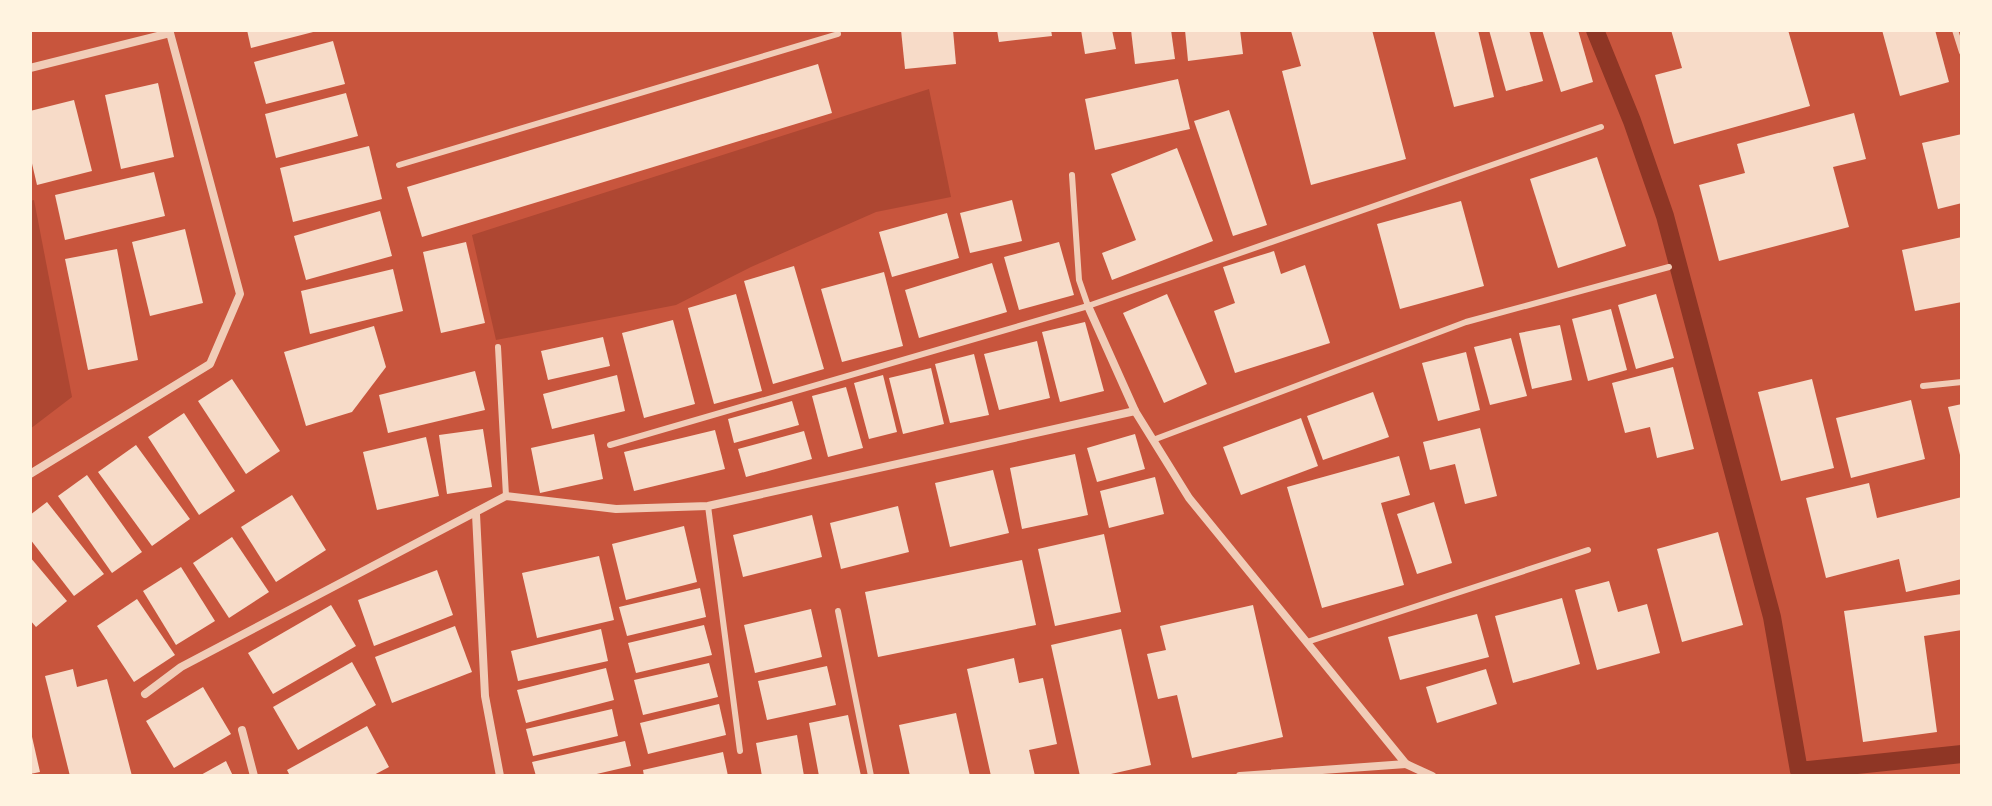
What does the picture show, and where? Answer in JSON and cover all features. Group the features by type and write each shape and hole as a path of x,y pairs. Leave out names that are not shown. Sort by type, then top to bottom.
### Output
{"street":[{"path":"30,68 172,32 240,294 210,364 30,474"},
{"path":"1088,306 1135,411 1189,498 1406,764 1432,776"},
{"path":"145,694 181,667 506,496 616,509 708,506 1135,411"},
{"path":"476,514 485,696 500,776"},
{"path":"242,730 254,776"},
{"path":"1240,776 1406,764"}],"lane":[{"path":"399,165 838,34 837,30"},
{"path":"1955,30 1962,52"},
{"path":"610,445 1088,306 1601,127"},
{"path":"1072,175 1079,280 1088,306"},
{"path":"1153,440 1466,322 1669,267"},
{"path":"498,347 506,496"},
{"path":"1923,386 1962,382"},
{"path":"708,506 740,751"},
{"path":"1307,642 1588,550"},
{"path":"838,611 871,776"}],"shaded area":[{"path":"929,89 951,197 876,212 751,267 676,305 496,340 472,235"},
{"path":"34,200 72,397 30,429 30,201"}],"building":[{"path":"247,30 317,30 317,31 251,48"},
{"path":"901,30 953,30 956,64 905,69"},
{"path":"997,30 1051,30 1052,36 999,42"},
{"path":"1081,30 1112,30 1116,49 1085,54"},
{"path":"1131,30 1171,30 1175,59 1135,64"},
{"path":"1185,30 1240,30 1243,54 1188,61"},
{"path":"1372,30 1406,159 1311,185 1282,71 1301,66 1291,31"},
{"path":"1434,30 1478,30 1494,97 1454,107"},
{"path":"1489,30 1529,30 1543,81 1506,91"},
{"path":"1542,30 1578,30 1593,82 1561,92"},
{"path":"1671,30 1788,30 1810,106 1674,144 1655,75 1682,68"},
{"path":"1882,30 1935,30 1949,82 1900,96"},
{"path":"333,41 345,84 266,104 254,62"},
{"path":"818,64 832,113 422,237 407,187"},
{"path":"1178,79 1190,129 1095,150 1085,99"},
{"path":"158,83 174,157 121,169 105,95"},
{"path":"346,93 358,136 276,158 265,114"},
{"path":"74,100 92,171 37,185 30,155 30,111"},
{"path":"1229,110 1267,225 1233,236 1194,121"},
{"path":"1854,113 1866,159 1833,167 1849,227 1719,261 1699,185 1745,173 1737,144"},
{"path":"1962,134 1962,203 1938,209 1922,143"},
{"path":"369,146 382,199 293,222 280,168"},
{"path":"1177,148 1213,241 1112,280 1102,253 1136,240 1111,174"},
{"path":"1597,157 1626,246 1558,268 1530,179"},
{"path":"154,172 165,216 65,240 55,195"},
{"path":"1012,200 1022,241 970,253 960,213"},
{"path":"1461,201 1484,286 1400,309 1377,224"},
{"path":"380,211 392,256 306,280 294,236"},
{"path":"947,213 959,258 892,277 879,232"},
{"path":"185,229 203,303 150,316 132,242"},
{"path":"1962,237 1962,302 1915,311 1902,250"},
{"path":"466,242 485,323 441,333 423,252"},
{"path":"1059,242 1074,295 1019,310 1004,257"},
{"path":"117,249 138,360 88,370 65,259"},
{"path":"1274,251 1281,274 1305,265 1330,343 1235,373 1214,311 1235,303 1223,267"},
{"path":"992,263 1007,312 919,338 905,290"},
{"path":"794,266 824,369 773,384 744,281"},
{"path":"393,269 403,311 310,334 301,291"},
{"path":"884,272 903,346 842,362 821,289"},
{"path":"736,294 762,391 714,404 688,308"},
{"path":"1167,294 1207,384 1164,403 1123,313"},
{"path":"1656,294 1674,358 1636,369 1618,305"},
{"path":"1611,309 1627,370 1588,381 1572,319"},
{"path":"673,320 695,404 644,418 622,333"},
{"path":"1085,322 1104,391 1060,402 1042,332"},
{"path":"1560,325 1572,380 1532,389 1519,333"},
{"path":"374,326 386,367 352,412 306,426 284,352"},
{"path":"603,337 610,366 548,380 541,351"},
{"path":"1511,338 1527,396 1490,405 1474,347"},
{"path":"1037,341 1050,398 999,410 984,354"},
{"path":"1466,352 1480,410 1438,421 1422,363"},
{"path":"974,354 989,415 950,423 935,364"},
{"path":"1673,367 1694,449 1657,458 1650,427 1625,433 1612,383"},
{"path":"931,368 944,424 903,434 889,378"},
{"path":"475,371 485,410 388,433 379,395"},
{"path":"617,375 625,411 552,429 543,394"},
{"path":"883,375 897,432 869,439 854,383"},
{"path":"232,379 280,451 246,474 198,401"},
{"path":"1812,379 1834,468 1781,481 1758,392"},
{"path":"846,387 863,448 828,457 812,396"},
{"path":"1373,392 1389,437 1323,460 1307,416"},
{"path":"1911,400 1925,459 1851,478 1836,418"},
{"path":"792,401 799,425 734,443 728,419"},
{"path":"1962,404 1962,458 1961,459 1948,407"},
{"path":"184,413 235,491 199,515 148,437"},
{"path":"1301,418 1318,466 1241,495 1223,447"},
{"path":"1480,428 1497,496 1465,504 1455,464 1430,470 1423,442"},
{"path":"483,429 492,487 447,494 439,435"},
{"path":"715,430 725,469 634,491 624,452"},
{"path":"804,431 812,459 746,477 738,449"},
{"path":"594,434 603,479 540,493 531,448"},
{"path":"1135,434 1145,469 1097,482 1087,448"},
{"path":"426,437 439,496 377,510 363,452"},
{"path":"136,445 190,519 152,546 98,472"},
{"path":"1075,454 1088,515 1022,529 1010,468"},
{"path":"1399,456 1410,495 1381,503 1404,585 1322,608 1287,487"},
{"path":"993,470 1009,533 950,547 935,483"},
{"path":"87,475 142,552 112,573 58,496"},
{"path":"1155,477 1164,514 1109,528 1100,491"},
{"path":"1869,483 1877,518 1962,497 1962,579 1906,592 1899,559 1826,578 1806,498"},
{"path":"292,495 326,550 276,582 241,527"},
{"path":"47,502 104,574 74,596 30,539 30,515"},
{"path":"1434,502 1452,563 1417,574 1397,514"},
{"path":"898,506 909,552 841,569 830,523"},
{"path":"812,515 822,557 743,577 733,535"},
{"path":"684,526 697,582 626,600 612,544"},
{"path":"1718,532 1743,625 1682,642 1657,549"},
{"path":"1104,534 1121,612 1055,626 1038,549"},
{"path":"232,537 269,592 229,618 193,563"},
{"path":"599,556 614,620 537,638 522,573"},
{"path":"30,557 67,601 36,627 30,620"},
{"path":"1022,560 1036,625 878,657 865,592"},
{"path":"181,567 215,621 176,645 143,591"},
{"path":"437,570 453,615 374,646 358,600"},
{"path":"1609,581 1618,612 1647,604 1660,653 1597,670 1575,590"},
{"path":"700,588 706,617 627,636 619,607"},
{"path":"1962,594 1962,630 1924,636 1937,732 1863,742 1844,611"},
{"path":"1562,598 1580,664 1513,683 1495,616"},
{"path":"137,599 175,655 134,682 97,626"},
{"path":"331,605 356,646 273,694 248,653"},
{"path":"1253,605 1283,737 1192,758 1177,695 1158,699 1147,654 1166,650 1160,626"},
{"path":"811,609 822,657 755,673 744,625"},
{"path":"1477,614 1489,657 1400,680 1388,637"},
{"path":"704,625 712,655 636,673 628,643"},
{"path":"455,626 472,672 392,703 375,657"},
{"path":"601,629 608,661 518,681 511,651"},
{"path":"1121,629 1151,765 1102,776 1080,776 1051,645"},
{"path":"1014,658 1019,683 1043,678 1057,744 1029,750 1035,776 991,776 967,669"},
{"path":"352,662 376,705 298,750 273,707"},
{"path":"709,663 718,697 643,715 634,680"},
{"path":"827,666 836,705 767,720 758,681"},
{"path":"606,668 614,700 526,723 517,690"},
{"path":"73,669 77,687 107,679 132,776 70,776 45,676"},
{"path":"1486,669 1497,704 1437,723 1426,687"},
{"path":"203,687 231,734 174,768 146,721"},
{"path":"719,704 726,735 648,754 640,723"},
{"path":"612,709 618,736 533,756 526,729"},
{"path":"956,713 970,776 910,776 899,725"},
{"path":"848,715 861,776 819,776 809,723"},
{"path":"367,726 389,767 372,776 290,776 287,770"},
{"path":"30,728 40,772 30,774"},
{"path":"797,735 804,776 762,776 756,743"},
{"path":"625,741 631,766 588,776 536,776 532,762"},
{"path":"723,752 728,776 644,776 643,770"},
{"path":"226,761 233,776 199,776"}],"waterway":[{"path":"1595,30 1632,121 1665,216 1772,617 1799,771 1962,754"}]}
